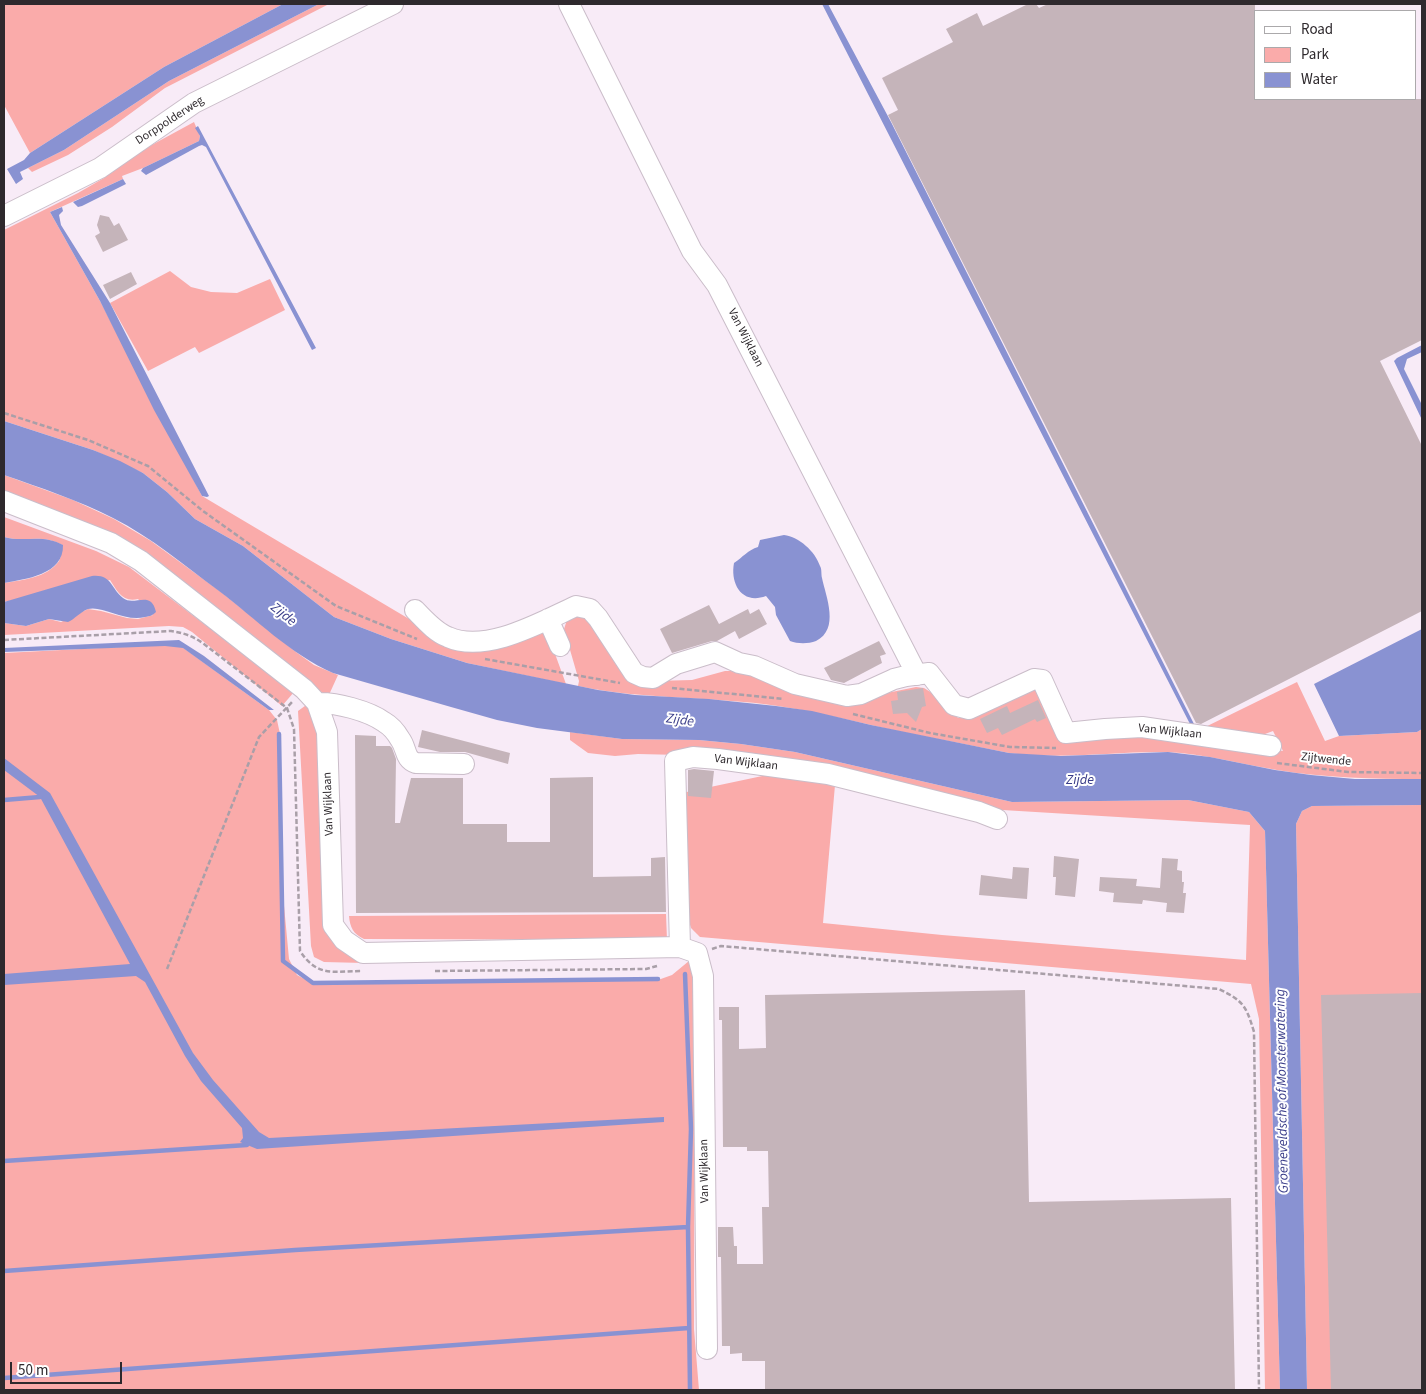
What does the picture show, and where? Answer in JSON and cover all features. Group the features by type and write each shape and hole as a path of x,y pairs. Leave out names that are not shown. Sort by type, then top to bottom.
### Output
{"street":[{"name":"Dorppolderweg","path":"4,216 100,168 194,102 393,4"},
{"name":"Van Wijklaan","path":"569,4 692,251 718,285 917,675 929,673 954,705 969,708 1034,679 1042,680 1066,734 1142,727 1273,754"},
{"path":"4,501 111,543 141,561 311,696 383,721 392,728 402,741 411,762 464,764"},
{"path":"415,610 436,630 446,637 458,641 495,640 576,606 590,609 634,673 653,678 676,664 715,652 795,684 847,696 861,694 894,679 917,675"},
{"path":"548,619 560,646"},
{"name":"Van Wijklaan","path":"311,696 327,732 333,925 344,940 363,953 680,947 697,953 703,976 707,1349"},
{"name":"Van Wijklaan","path":"680,947 675,761 693,757 718,759 828,774 979,812 996,819"}],"path":[{"path":"167,969 259,737 311,696"},
{"name":"Zijtwende","path":"1273,754 1348,772 1422,772"}],"green space":[{"path":"4,4 283,4 164,67 30,153 4,105"},
{"path":"319,4 329,4 165,88 112,127 68,155 32,172 28,168 64,150 169,81"},
{"path":"194,122 200,136 199,141 122,176 123,179 50,212 100,301 202,496 458,648 501,647 547,632 566,684 467,663 391,639 334,617 243,546 195,519 167,492 143,473 93,450 4,421 4,230 78,193 104,178 126,159"},
{"path":"170,271 191,287 211,292 237,293 270,279 285,310 199,353 195,347 148,371 110,303"},
{"path":"4,475 73,500 114,519 151,541 221,592 314,665 338,675 328,697 186,590 4,497"},
{"path":"4,517 96,551 129,567 294,692 282,706 192,632 183,627 169,626 4,635 4,623 26,626 49,619 61,622 88,609 127,618 138,619 153,615 138,599 124,598 110,580 4,602 4,583 34,577 48,571 59,561 62,545 54,541 40,539 12,539 4,537"},
{"path":"586,612 598,628 612,658 621,669 655,681 692,680 725,671 747,671 877,695 916,687 924,688 932,693 950,714 959,718 970,716 1035,686 1061,735 1173,733 1283,751 1273,731 1249,740 1193,733 1297,682 1325,741 1339,736 1417,732 1422,729 1422,779 1313,775 1167,752 1049,756 1009,753 778,706 628,694 578,686 579,681 564,629 566,623 563,623 564,617"},
{"path":"178,644 269,710 277,720 280,734 283,895 289,959 297,975 312,983 658,980 672,975 695,956 694,1329 699,1390 4,1390 4,653"},
{"path":"309,703 317,710 344,947 364,963 324,962 314,957 311,946 298,711"},
{"path":"570,732 622,739 699,740 795,752 1012,802 1188,800 1249,812 1265,831 1280,1390 1265,1390 1259,1019 1251,984 700,937 691,928 686,911 682,793 767,775 835,785 823,923 942,935 1246,960 1250,825 986,809 681,755 638,754 615,756 588,753 570,740"},
{"path":"1422,805 1422,1390 1307,1390 1296,824 1302,811 1312,806"},
{"path":"666,914 667,940 364,939 353,930 349,916"}],"water":[{"path":"283,4 319,4 169,81 64,150 20,172 23,179 16,184 7,169 24,160 30,153 164,67"},
{"path":"822,4 828,4 891,122 1194,724 1190,724"},
{"path":"198,126 316,348 312,350 206,147 199,146 146,175 141,171 143,168 199,141 200,136 195,128"},
{"path":"123,179 126,184 82,206 78,207 73,202"},
{"path":"62,207 63,211 59,215 61,225 110,303 209,496 202,496 154,410 100,301 50,212"},
{"path":"1422,345 1422,352 1407,359 1404,369 1422,405 1422,420 1394,361"},
{"path":"4,421 93,450 143,473 167,492 195,519 243,546 334,617 391,639 467,663 598,690 635,695 709,699 812,711 1009,753 1061,756 1168,752 1210,757 1311,775 1355,779 1422,779 1422,805 1312,806 1302,811 1296,824 1307,1390 1280,1390 1265,831 1249,812 1188,800 1012,802 795,752 699,740 622,739 537,728 497,720 333,673 302,656 181,562 127,526 73,500 4,475"},
{"path":"784,535 790,536 806,546 818,560 821,569 830,612 830,621 828,629 823,636 813,642 800,643 790,641 776,615 775,607 766,596 750,598 744,595 736,585 734,578 734,563 758,547 760,540"},
{"path":"4,537 55,541 63,545 62,555 57,563 42,574 4,583"},
{"path":"92,576 104,577 127,600 150,601 154,605 156,612 150,616 137,618 121,616 94,608 85,610 68,622 49,619 26,626 4,623 4,602"},
{"path":"1422,629 1422,729 1417,732 1339,736 1314,684"},
{"path":"179,640 204,656 274,710 269,710 183,648 165,646 4,652 4,648"},
{"path":"4,758 50,793 193,1053 213,1080 259,1132 269,1138 664,1117 664,1122 257,1149 240,1142 243,1138 242,1128 201,1081 185,1056 145,982 136,976 4,985 4,974 130,964 40,797 4,770"}],"building":[{"path":"1028,4 1036,4 1039,8 1048,4 1255,4 1254,100 1422,99 1422,340 1380,361 1422,446 1422,611 1201,724 1196,723 888,115 898,110 882,78 953,42 946,29 977,13 983,26"},
{"path":"100,215 109,217 114,226 119,223 128,240 103,252 95,236 100,233 97,225"},
{"path":"131,272 137,284 110,299 103,285"},
{"path":"709,605 719,624 748,609 750,614 759,609 767,624 739,639 735,631 717,641 672,653 660,629"},
{"path":"879,641 886,654 880,656 882,663 844,683 831,680 824,668"},
{"path":"923,688 926,706 922,707 916,722 907,713 893,714 891,701 898,700 897,692"},
{"path":"1038,700 1046,718 1037,722 1035,719 1002,735 998,728 987,733 980,719 1007,706 1010,713"},
{"path":"422,730 510,753 508,764 465,752 440,752 418,747"},
{"path":"355,735 376,736 376,746 390,746 392,748 396,759 395,823 400,823 411,778 463,778 463,824 507,824 507,842 550,842 550,778 593,777 593,877 651,876 651,858 665,857 666,912 356,913"},
{"path":"688,770 714,771 711,798 688,796"},
{"path":"1054,856 1079,859 1075,897 1055,895 1056,877 1053,877"},
{"path":"1162,858 1178,859 1177,870 1182,871 1183,893 1186,893 1184,913 1166,912 1167,903 1143,900 1142,904 1113,902 1114,893 1099,891 1100,877 1137,879 1136,886 1160,888"},
{"path":"1013,867 1029,868 1027,899 979,895 981,875 1012,879"},
{"path":"1025,990 1029,1202 1231,1198 1235,1390 765,1390 765,1361 742,1361 742,1353 730,1354 730,1346 722,1346 721,1257 718,1257 718,1227 733,1227 734,1246 737,1246 737,1264 763,1264 762,1207 769,1207 768,1151 747,1151 747,1147 723,1147 722,1020 719,1020 719,1007 739,1007 739,1049 766,1048 765,995"},
{"path":"1422,993 1422,1390 1331,1390 1321,995"}],"waterway":[{"path":"279,734 283,961 313,983 658,979"},
{"path":"4,800 40,797"},
{"path":"685,974 691,1129 688,1227 690,1390"},
{"path":"4,1161 247,1145"},
{"path":"4,1271 295,1250 688,1227"},
{"path":"4,1378 689,1328"}],"water label":[{"name":"Zijde","path":"283,615"},
{"name":"Zijde","path":"680,721"},
{"name":"Zijde","path":"1080,781"},
{"name":"Groeneveldsche of Monsterwatering","path":"1283,1091"}]}
